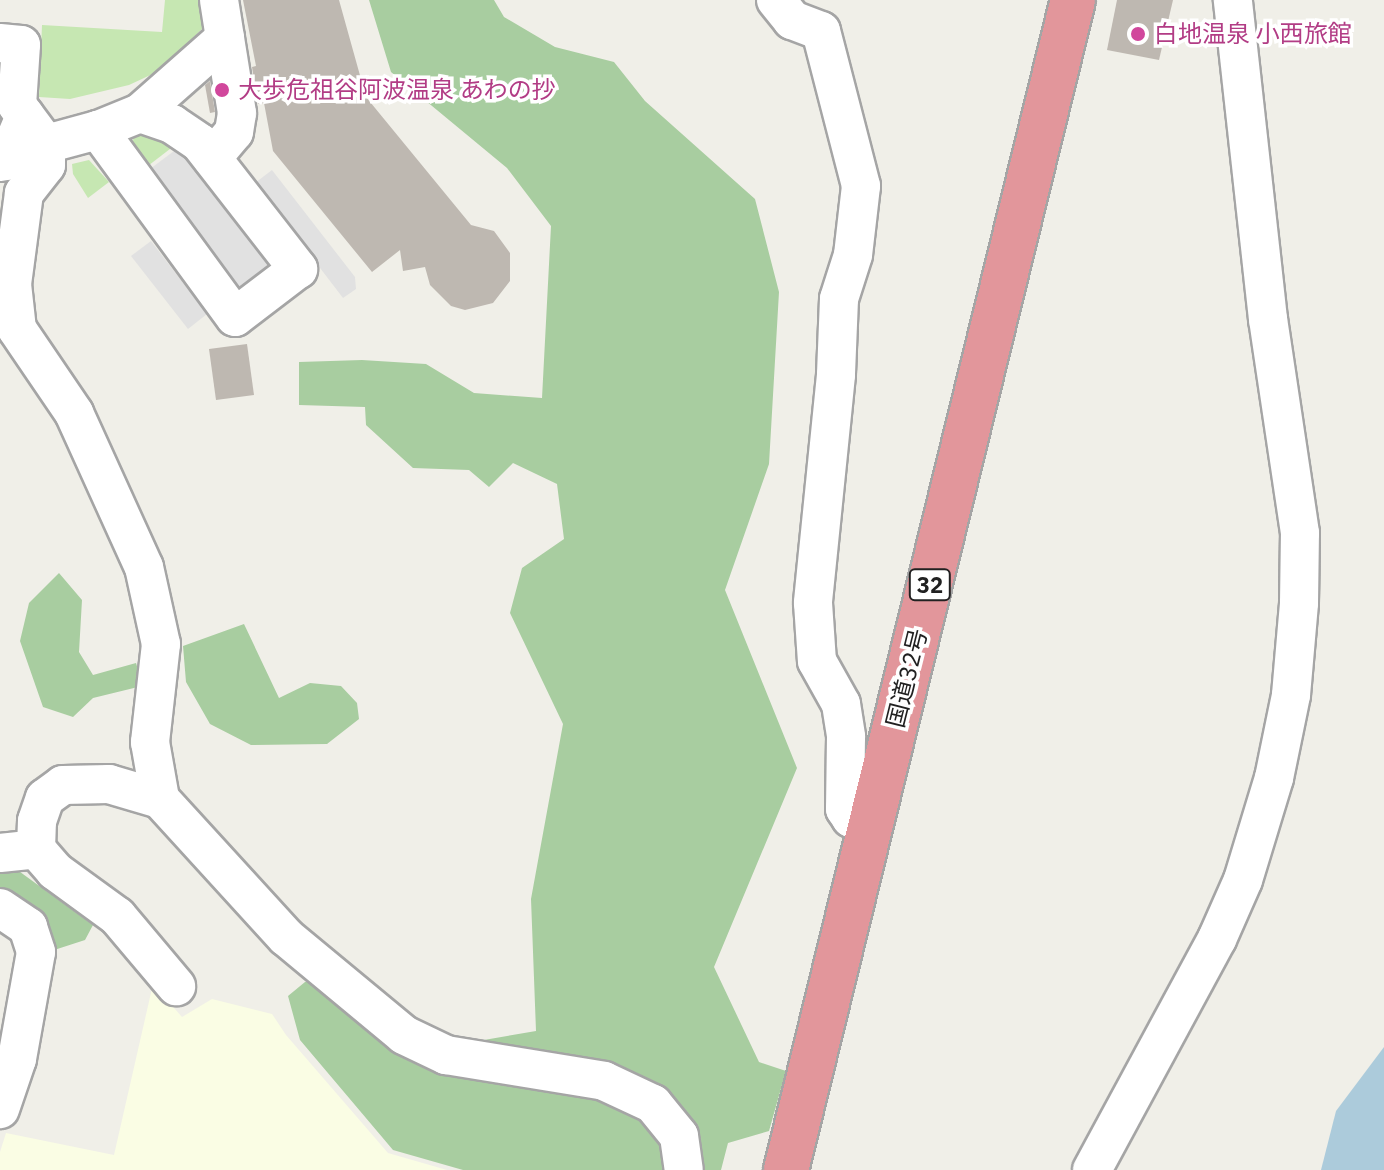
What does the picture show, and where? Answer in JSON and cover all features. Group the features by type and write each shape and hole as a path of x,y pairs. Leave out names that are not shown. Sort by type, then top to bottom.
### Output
{"highway":[{"name":"国道32号","path":"786,1170 1073,0"}],"street":[{"path":"212,158 234,132 237,113 219,0"},
{"path":"776,0 792,20 821,31 861,186 853,255 839,299 836,375 813,603 817,661 841,704 846,737 845,809 851,818 871,826"},
{"path":"1092,1170 1217,939 1243,880 1274,778 1291,695 1299,603 1300,533 1268,319 1233,0"},
{"path":"0,162 6,161 36,130 98,130 140,113 225,38"},
{"path":"0,43 21,45 17,105 36,130 46,165 24,193 12,284 17,329 74,413 144,567 161,644 150,742 160,799"},
{"path":"98,130 235,317 298,269 200,143 172,124 140,113"},
{"path":"176,986 117,916 55,871 18,851 37,821 45,798 63,785 109,784 160,799 286,937 404,1035 446,1055 604,1081 653,1104 679,1136 684,1170"},
{"path":"0,908 28,927 36,952 17,1059 0,1109"}],"shaded area":[{"path":"182,145 275,266 239,293 146,172"},
{"path":"272,170 355,277 356,289 343,298 255,183"},
{"path":"151,241 207,314 188,329 131,256"},
{"path":"153,984 182,1017 212,999 272,1014 286,1035 388,1153 447,1170 0,1170 0,1152 6,1133 114,1155"}],"green space":[{"path":"165,0 199,0 204,27 159,71 129,85 70,99 39,97 42,25 162,32"},
{"path":"369,0 494,0 504,17 555,47 614,62 645,101 755,199 779,292 769,464 725,590 797,768 714,967 759,1062 786,1071 769,1131 728,1143 721,1170 463,1170 393,1150 300,1040 288,996 305,982 329,979 455,1045 536,1031 531,899 563,724 510,613 522,568 564,539 557,484 513,463 489,487 469,470 413,468 366,425 365,407 299,405 299,362 362,360 426,364 474,393 542,398 551,226 507,168 391,72"},
{"path":"141,127 179,142 144,169 131,152 134,135"},
{"path":"89,160 109,182 88,198 73,174 72,164"},
{"path":"59,573 82,600 79,652 93,675 136,663 141,679 138,687 93,698 73,717 43,707 20,641 29,603"},
{"path":"244,624 279,698 310,683 341,686 357,703 359,719 327,744 251,745 210,724 186,682 183,646"},
{"path":"16,869 93,925 85,940 48,952 38,918 20,898 0,888 0,871"}],"water":[{"path":"1384,1047 1384,1170 1321,1170 1336,1111"}],"building":[{"path":"243,0 339,0 366,97 471,225 494,231 510,253 510,281 493,303 465,310 451,306 430,285 425,267 403,271 400,250 372,272 273,151 264,103 258,104 252,67 256,66"},
{"name":"白地温泉 小西旅館","path":"1117,0 1173,0 1159,60 1107,50"},
{"path":"210,81 215,112 210,113 205,85"},
{"path":"247,344 254,395 216,400 209,349"}],"place":[{"name":"白地温泉 小西旅館","path":"1138,34"},
{"name":"大歩危祖谷阿波温泉 あわの抄","path":"222,90"}]}
